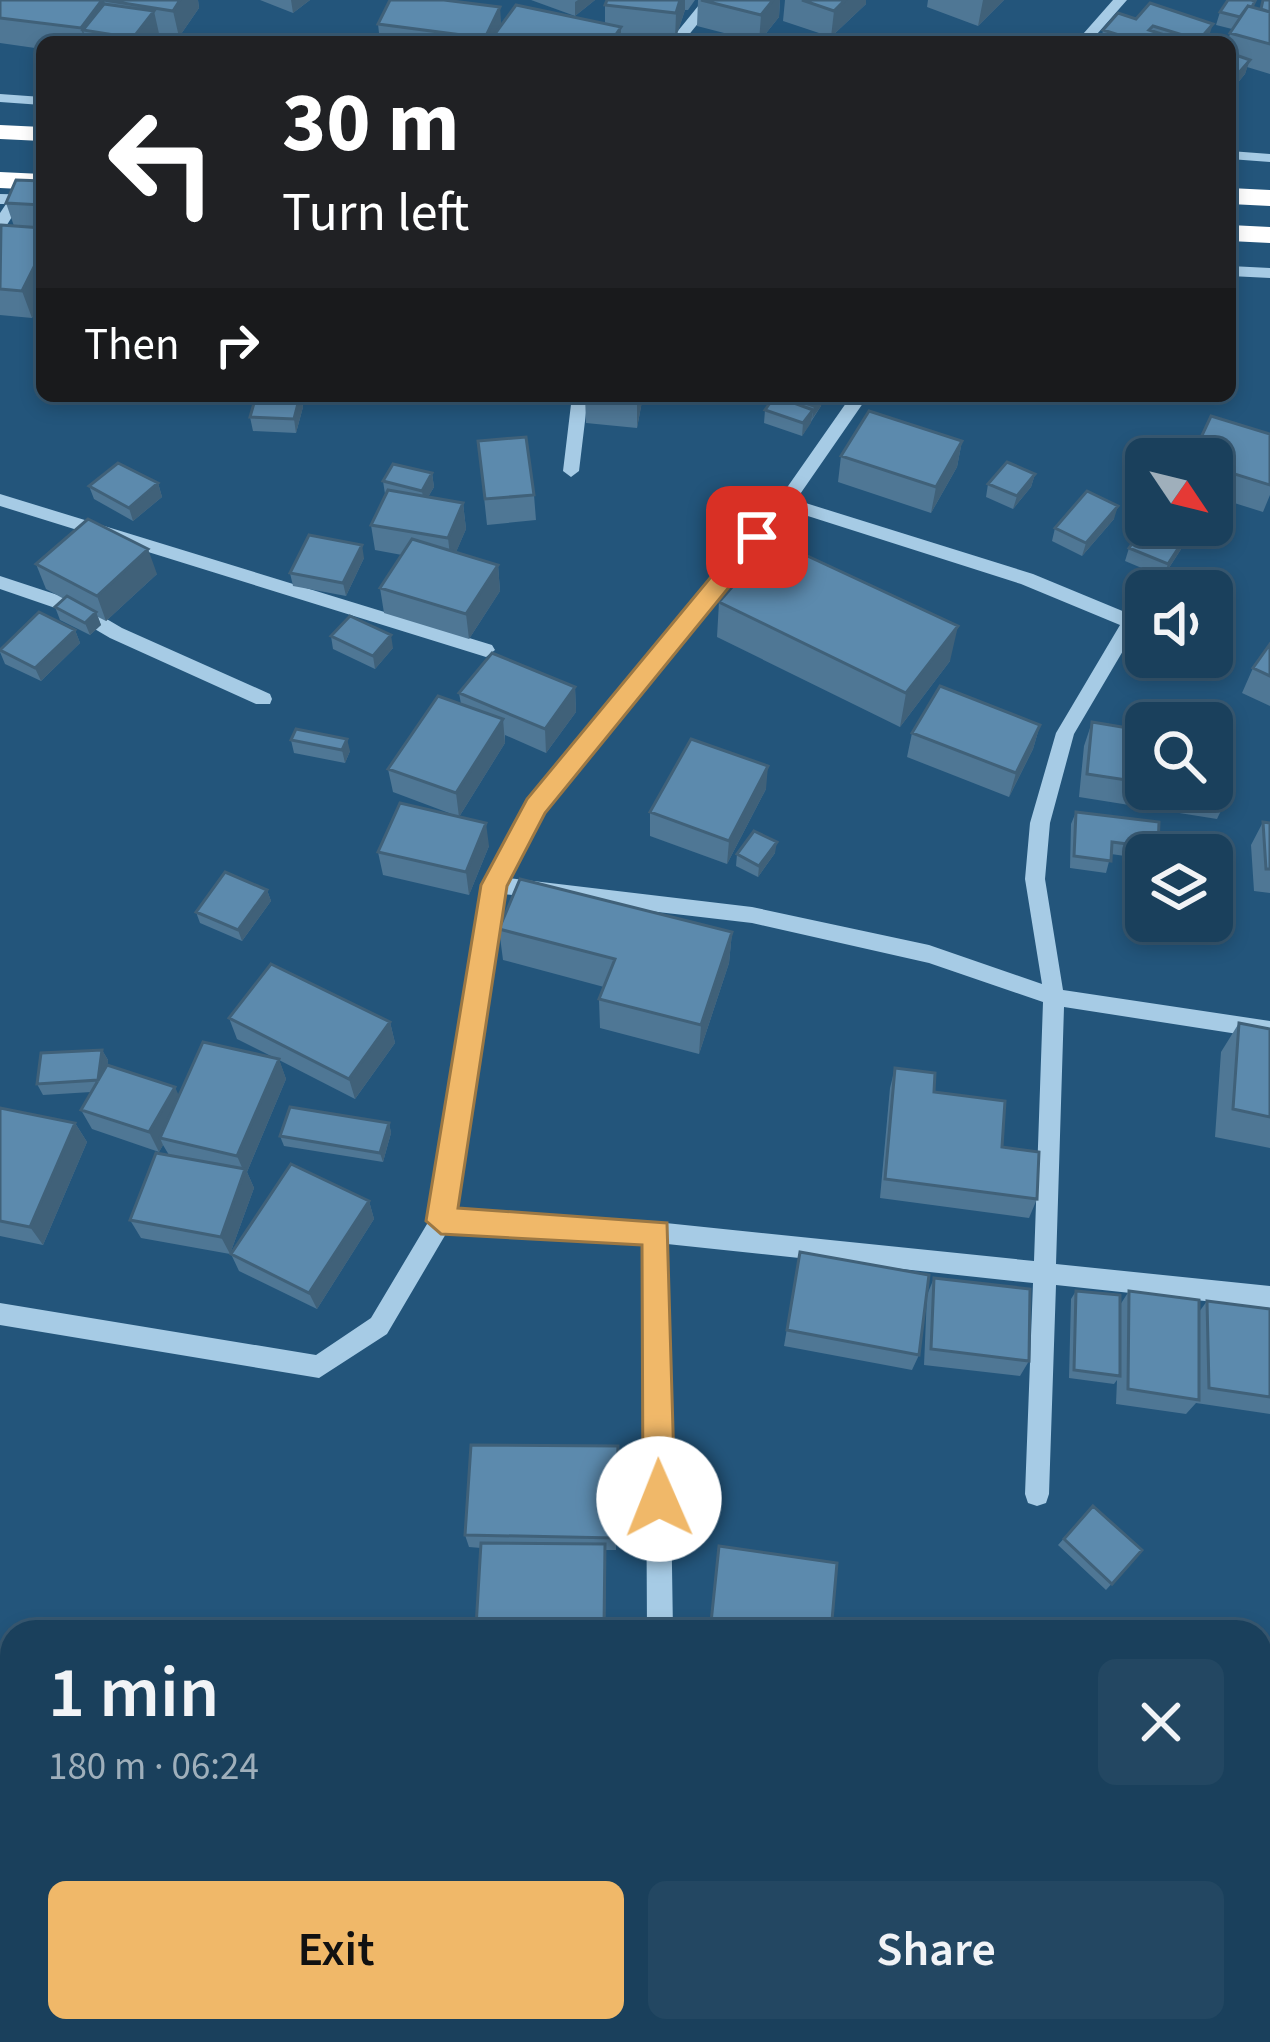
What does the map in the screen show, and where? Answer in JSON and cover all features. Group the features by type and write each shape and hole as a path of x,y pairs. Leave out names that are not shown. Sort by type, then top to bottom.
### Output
{"highway":[{"path":"0,132 36,134"},
{"path":"5,193 36,184"},
{"path":"1236,196 1270,198"},
{"path":"1236,233 1270,235"}],"street":[{"path":"681,36 710,0"},
{"path":"1088,36 1120,0"},
{"path":"0,98 36,101"},
{"path":"1236,155 1270,158"},
{"path":"0,225 5,193 36,199"},
{"path":"1236,271 1270,273"},
{"path":"572,471 579,402"},
{"path":"0,1314 319,1367 379,1326 441,1221 494,885 536,806 785,503 856,402"},
{"path":"0,500 486,650"},
{"path":"785,503 1027,579 1131,622 1065,733 1040,823 1036,879 1054,997 1037,1494"},
{"path":"0,582 70,606 116,633 263,699"},
{"path":"494,885 752,915 929,954 1054,997 1270,1030"},
{"path":"441,1221 656,1232 1270,1297"},
{"path":"656,1232 660,1620"}],"building":[{"path":"0,0 102,0 81,28 0,18"},
{"path":"104,0 180,0 173,11"},
{"path":"390,0 500,7 486,36 378,24"},
{"path":"607,0 680,0 676,13 605,5"},
{"path":"701,0 773,0 761,15"},
{"path":"802,0 845,0 834,11"},
{"path":"1228,0 1255,1 1240,17 1220,12"},
{"path":"1150,3 1213,24 1202,36 1153,26 1149,30 1168,36 1122,36 1103,30 1118,13 1136,19"},
{"path":"104,4 154,11 135,36 83,30"},
{"path":"516,5 621,27 615,36 493,36"},
{"path":"1248,6 1270,12 1270,44 1230,33"},
{"path":"1236,55 1250,60 1236,76"},
{"path":"16,180 36,181 36,205 6,203"},
{"path":"1,225 36,228 36,263 22,291 0,289"},
{"path":"254,402 298,402 294,419 250,417"},
{"path":"771,402 791,402 813,410 803,423 765,410"},
{"path":"869,411 962,441 936,487 841,456"},
{"path":"1211,416 1270,434 1270,485 1233,474 1233,438 1201,438"},
{"path":"526,437 534,495 485,499 478,441"},
{"path":"1007,462 1035,474 1017,496 988,484"},
{"path":"118,463 158,483 129,508 89,486"},
{"path":"393,464 432,473 422,491 383,481"},
{"path":"388,490 463,503 448,538 371,525"},
{"path":"1087,491 1118,506 1086,543 1055,528"},
{"path":"88,519 148,549 97,596 36,564"},
{"path":"309,535 362,545 343,583 290,573"},
{"path":"412,539 498,565 466,614 380,588"},
{"path":"773,540 958,626 906,693 719,602"},
{"path":"1130,546 1180,546 1168,564"},
{"path":"67,596 96,612 85,623 55,607"},
{"path":"39,612 75,630 35,668 0,650"},
{"path":"350,616 391,635 373,656 331,636"},
{"path":"1270,644 1270,676 1253,668"},
{"path":"492,653 575,687 545,729 459,693"},
{"path":"940,686 1040,725 1016,773 912,733"},
{"path":"438,696 503,719 456,793 388,769"},
{"path":"1092,722 1125,728 1125,780 1087,774"},
{"path":"296,729 347,739 342,750 291,740"},
{"path":"691,739 768,766 729,841 650,812"},
{"path":"400,803 486,823 466,872 378,852"},
{"path":"1076,812 1159,822 1159,834 1125,834 1125,844 1112,842 1111,861 1074,856"},
{"path":"1263,822 1270,823 1270,869 1266,869"},
{"path":"754,831 777,842 759,866 737,854"},
{"path":"225,872 267,890 238,930 196,912"},
{"path":"520,879 732,932 701,1025 599,999 615,959 499,929"},
{"path":"271,964 390,1022 349,1079 229,1018"},
{"path":"1239,1023 1270,1029 1270,1117 1233,1109"},
{"path":"203,1042 279,1059 237,1156 160,1138"},
{"path":"102,1050 98,1080 37,1084 41,1053"},
{"path":"107,1065 175,1087 149,1132 81,1110"},
{"path":"895,1068 935,1073 934,1092 1005,1101 1002,1147 1039,1152 1037,1199 885,1179"},
{"path":"290,1107 389,1123 380,1153 280,1136"},
{"path":"0,1108 75,1123 30,1227 0,1221"},
{"path":"156,1153 245,1169 221,1237 130,1220"},
{"path":"291,1164 369,1201 309,1293 231,1254"},
{"path":"800,1252 929,1275 919,1355 787,1330"},
{"path":"934,1278 1030,1289 1029,1361 931,1349"},
{"path":"1076,1291 1120,1295 1120,1376 1074,1370"},
{"path":"1129,1291 1199,1300 1199,1400 1128,1389"},
{"path":"1207,1301 1270,1309 1270,1397 1209,1388"},
{"path":"471,1445 618,1446 615,1538 465,1535"},
{"path":"1093,1506 1142,1550 1112,1584 1064,1539"},
{"path":"481,1543 605,1544 604,1620 476,1620"},
{"path":"719,1546 837,1563 832,1620 711,1620"}],"route":[{"path":"659,1499 656,1232 441,1221 494,885 536,806 757,537"}]}
